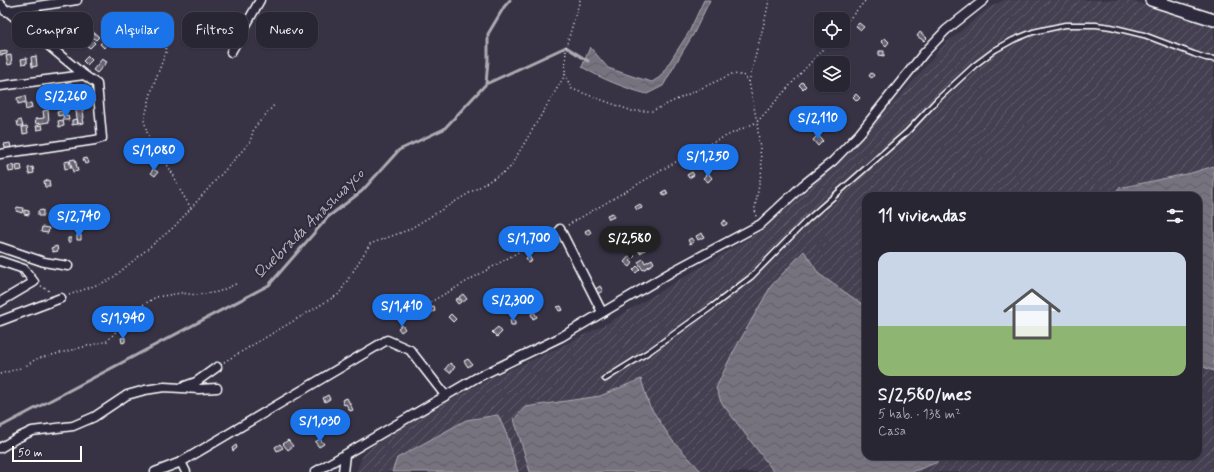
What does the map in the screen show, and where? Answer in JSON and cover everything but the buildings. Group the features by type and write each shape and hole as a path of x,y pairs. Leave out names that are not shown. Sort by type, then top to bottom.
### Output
{"street":[{"path":"3,11 77,0"},
{"path":"231,52 260,0"},
{"path":"315,472 445,395 476,378 561,337 602,312 761,224 803,185 833,160 860,133 924,53 946,30 984,0"},
{"path":"1151,0 1214,20"},
{"path":"0,4 3,11 97,84 102,138 0,154"},
{"path":"0,86 84,75"},
{"path":"560,229 602,312"},
{"path":"0,247 44,262 68,266"},
{"path":"0,261 24,270 34,282 0,302"},
{"path":"0,321 60,298"},
{"path":"155,472 181,462 387,340 410,350 445,395"},
{"path":"183,387 196,382 217,367"},
{"path":"0,448 32,431 74,426 94,417 127,395 145,390 164,386 199,389 217,388"},
{"path":"343,472 345,455"},
{"path":"181,462 186,472"}],"lane":[{"path":"604,379 650,351 713,306 750,277 807,220 906,132 937,100 975,65 1007,43 1033,32 1065,25 1096,25 1144,35 1194,54 1214,59"}],"path":[{"path":"217,367 339,294 370,244 408,230 510,169 565,75 566,48 580,0"},
{"path":"761,224 756,218 755,208 762,168 757,122 749,82 755,55 764,27 769,0"},
{"path":"850,18 866,0"},
{"path":"166,48 166,52 153,86 144,120 153,149 163,158 191,208"},
{"path":"413,312 698,149 757,122 824,48"},
{"path":"565,75 572,88 632,111 652,111 732,74 743,75 749,82"},
{"path":"34,282 60,298 110,280 174,228 250,142 254,128 275,104"},
{"path":"0,374 24,367 36,359 107,341 141,306 156,297 181,293 196,294 218,292 238,283"}],"shaded area":[{"path":"1005,0 1130,0 1214,27 1214,472 356,472 363,455 376,443 425,413 493,377 550,352 606,324 764,229 899,97 944,45 991,6"}],"water":[{"path":"704,0 710,0 693,35 663,86 647,94 613,83 582,67 590,47 608,68 652,82 660,77 689,32"},
{"path":"1214,166 1214,371 1202,366 1202,192 1115,192 1119,188 1191,173"},
{"path":"804,251 819,274 862,304 862,460 937,460 938,462 912,472 774,472 721,402 716,388 731,356 771,286"},
{"path":"641,379 649,405 672,440 702,472 530,472 514,419 525,407 600,396"},
{"path":"498,415 507,435 518,472 392,472 397,458 466,420"}],"waterway":[{"path":"486,84 488,34 504,7 510,0"},
{"name":"Quebrada Anashuayco","path":"0,427 269,285 328,217 362,191 399,150 444,129 486,84 566,47 588,61"}]}
